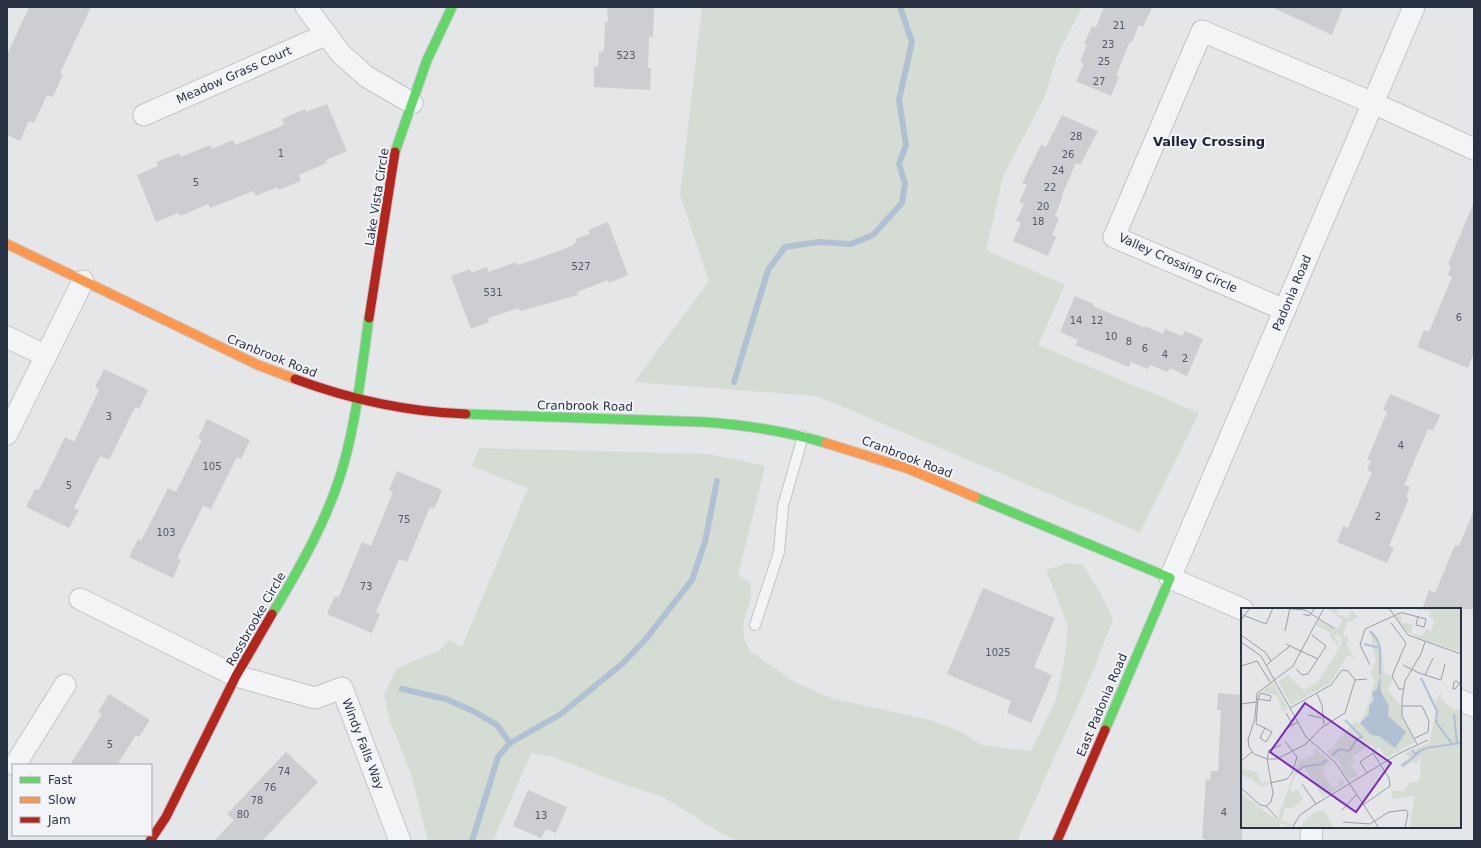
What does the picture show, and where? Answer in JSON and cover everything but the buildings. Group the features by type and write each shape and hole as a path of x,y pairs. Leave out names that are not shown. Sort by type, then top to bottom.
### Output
{"street":[{"path":"306,7 325,35 341,54 367,77 412,103"},
{"name":"Lake Vista Circle","path":"357,399 394,152 427,60 452,7"},
{"name":"Padonia Road","path":"1170,578 1414,7"},
{"name":"Valley Crossing Circle","path":"1285,310 1114,237 1202,31 1372,103"},
{"name":"Meadow Grass Court","path":"144,115 325,35"},
{"path":"1372,103 1474,149"},
{"name":"Cranbrook Road","path":"7,244 258,365 325,390 357,399 448,413 704,422 742,425 803,436 836,445 909,469 1170,578"},
{"path":"7,434 83,281"},
{"path":"7,337 46,356"},
{"name":"Rossbrooke Circle","path":"150,841 166,817 236,676 303,562 326,514 344,463 357,399"},
{"path":"1170,578 1241,609"},
{"name":"East Padonia Road","path":"1056,841 1170,578"},
{"name":"Windy Falls Way","path":"80,599 236,676 315,698 342,688 400,841"},
{"path":"16,764 65,685"},
{"path":"1461,700 1474,706"},
{"path":"1311,841 1312,828"}],"lane":[{"path":"755,625 779,552 783,506 803,436"}],"shaded area":[{"path":"702,7 1082,7 1057,56 1045,96 1003,176 986,250 1065,285 1038,345 1199,413 1140,532 817,396 634,382 709,281 680,195"},
{"path":"479,448 709,454 765,466 738,575 750,583 751,597 743,624 744,638 750,651 796,683 834,699 930,720 957,730 982,745 1031,751 1056,700 1065,655 1068,626 1046,570 1068,563 1083,565 1100,592 1113,619 1094,669 1017,841 739,841 724,835 663,797 622,784 551,756 531,753 493,841 428,841 411,774 390,721 384,694 397,668 440,650 449,640 462,647 528,488 472,466"}],"waterway":[{"path":"734,382 768,270 785,247 819,242 851,244 873,235 902,203 905,184 899,164 906,145 899,100 912,42 900,7"},
{"path":"472,841 498,757 510,743 561,714 623,663 645,640 692,580 705,542 717,481"},
{"path":"402,689 446,699 473,711 497,725 510,743"}],"traffic: fast":[{"path":"395,152 427,60 452,7"},
{"path":"272,614 313,541 338,483 349,445 359,391 369,318"},
{"path":"466,414 704,422 765,429 826,443"},
{"path":"975,497 1170,578 1105,730"}],"traffic: slow":[{"path":"7,244 258,365 295,379"},
{"path":"826,443 909,469 975,497"}],"traffic: jam":[{"path":"369,318 395,152"},
{"path":"295,379 336,393 379,403 444,413 466,414"},
{"path":"150,841 166,817 236,676 272,614"},
{"path":"1057,841 1105,730"}],"district":[{"name":"Valley Crossing","path":"1209,141"}]}
